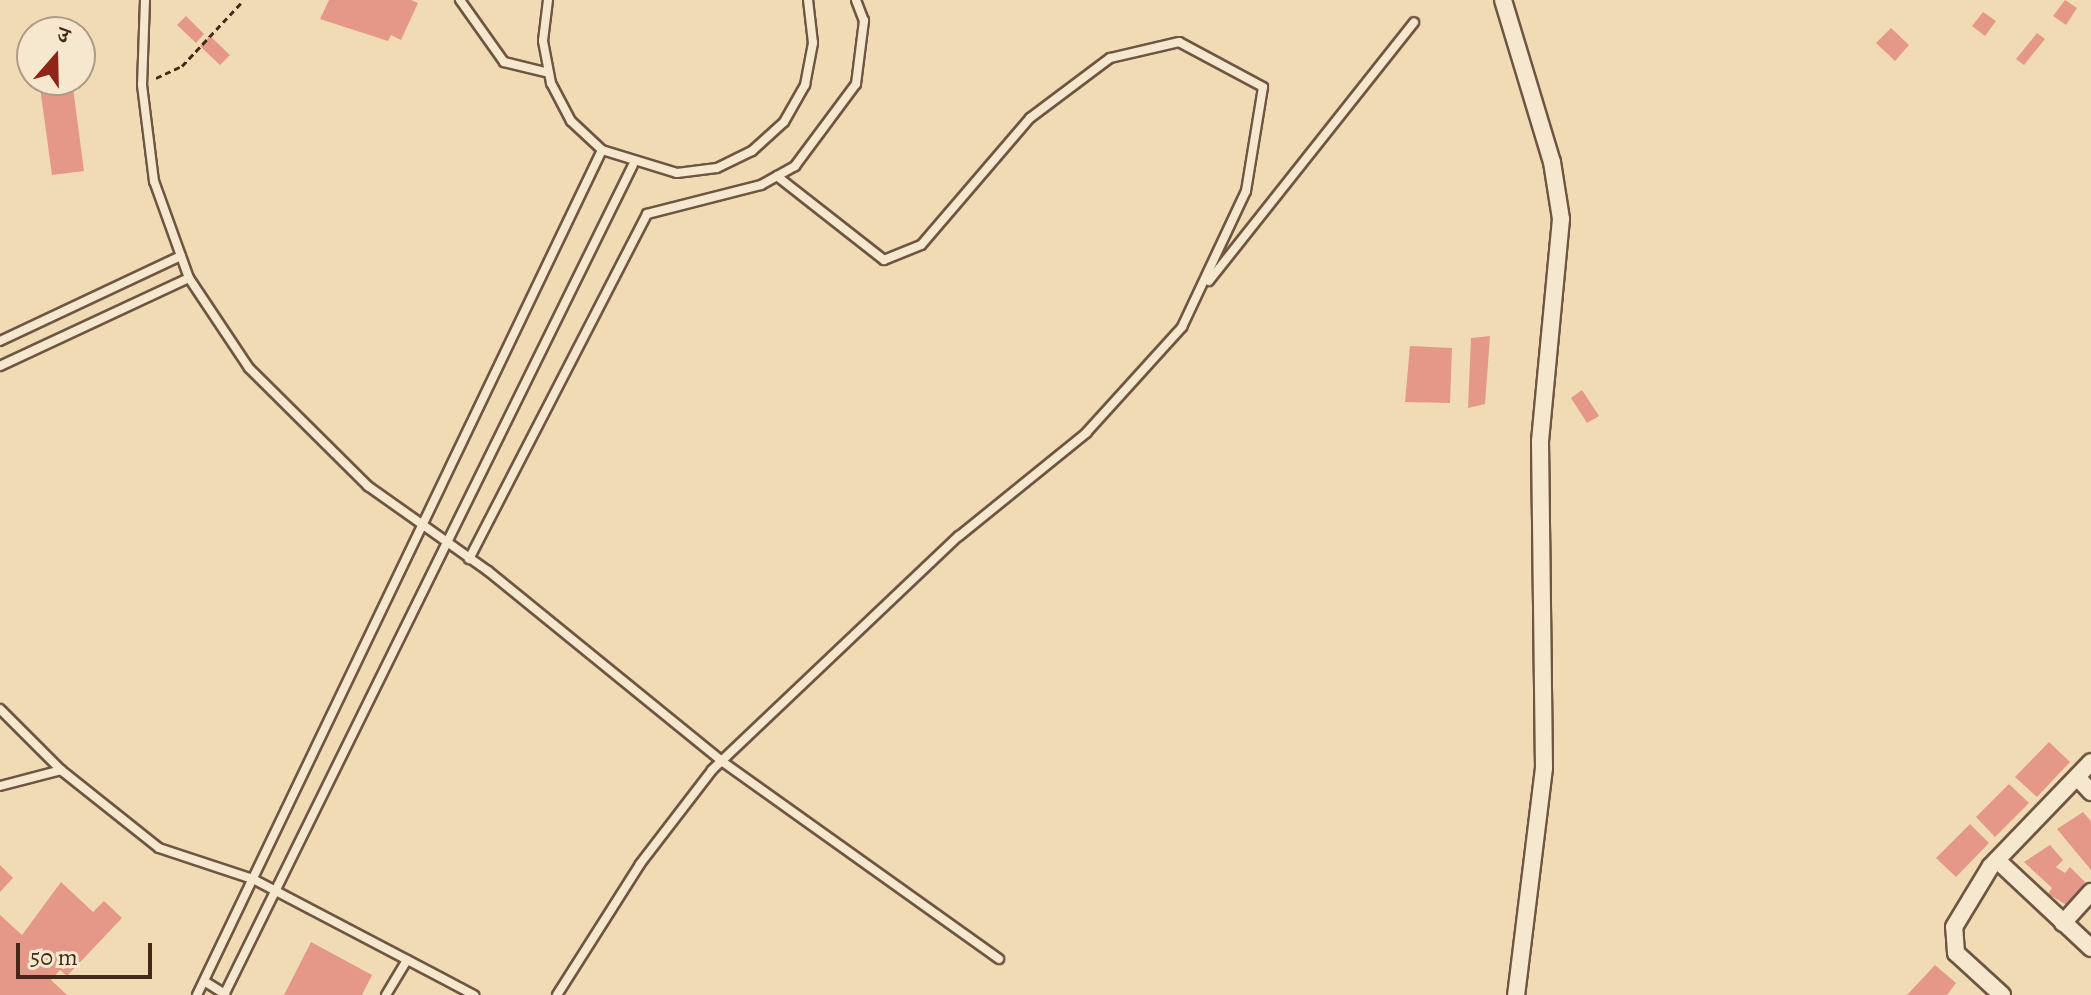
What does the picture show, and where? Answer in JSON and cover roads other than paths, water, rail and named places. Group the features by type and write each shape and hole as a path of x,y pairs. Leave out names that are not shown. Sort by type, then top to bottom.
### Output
{"street":[{"path":"1503,0 1552,162 1561,219 1540,441 1544,768 1516,995"},
{"path":"2002,995 1969,970 1953,941 1969,895 1997,860 2091,762"},
{"path":"2077,777 2091,792"},
{"path":"1997,860 2091,948"},
{"path":"2063,923 2091,892"}],"lane":[{"path":"145,0 142,85 154,181 189,278 249,368 368,486 469,559 723,762 999,959"},
{"path":"460,0 504,62 549,73"},
{"path":"548,0 543,41 549,73 571,121 602,150 633,165 677,173 717,168 752,151 784,122 808,71 808,0"},
{"path":"469,559 647,214 777,176 804,155 856,84 864,21 856,0"},
{"path":"1204,286 1414,22"},
{"path":"557,995 648,852 723,762 959,536 1086,433 1182,327 1204,286 1246,191 1263,87 1179,42 1110,58 1073,85 988,160 921,245 900,257 884,260 777,176"},
{"path":"197,995 602,150"},
{"path":"204,981 224,994 633,165"},
{"path":"0,341 181,256"},
{"path":"0,366 189,278"},
{"path":"0,709 61,770 159,848 253,879 474,995"},
{"path":"0,786 61,770"},
{"path":"386,995 407,960"}]}
